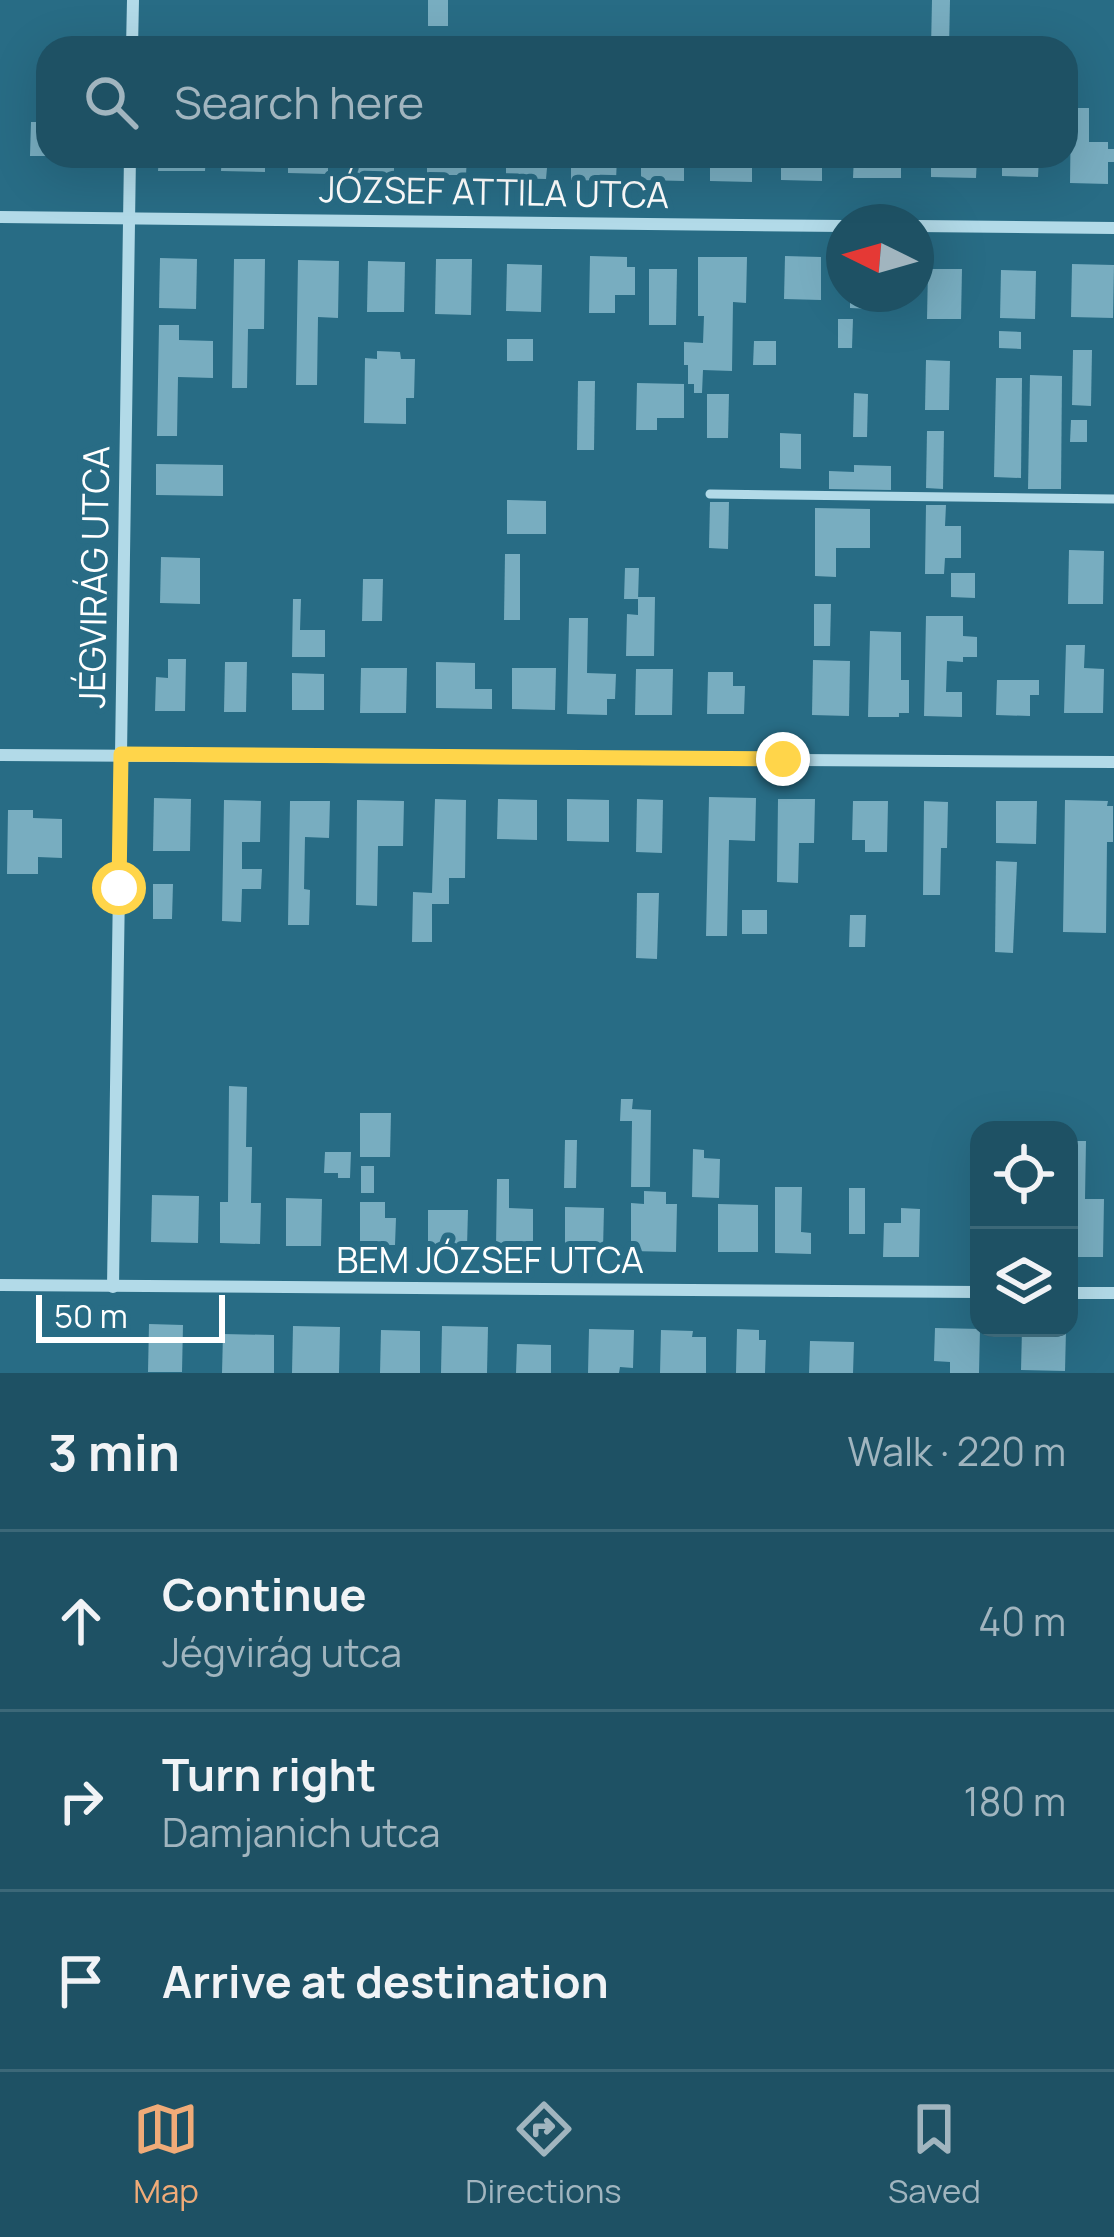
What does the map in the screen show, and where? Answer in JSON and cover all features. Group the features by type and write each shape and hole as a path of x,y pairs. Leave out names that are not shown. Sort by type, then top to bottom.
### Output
{"street":[{"path":"132,36 133,0"},
{"name":"JÉGVIRÁG UTCA","path":"113,1287 130,168"},
{"name":"JÓZSEF ATTILA UTCA","path":"0,217 826,226"},
{"path":"934,226 1114,228"},
{"path":"0,755 1114,762"},
{"name":"BEM JÓZSEF UTCA","path":"0,1285 970,1292"},
{"path":"1078,1293 1114,1293"}],"lane":[{"path":"710,494 1114,499"}],"building":[{"path":"428,0 448,0 448,26 428,26"},
{"path":"932,0 950,0 949,36 931,36"},
{"path":"1078,108 1089,108 1089,142 1108,142 1108,149 1114,149 1114,162 1108,162 1108,184 1070,183 1070,168 1078,168"},
{"path":"31,122 36,122 36,156 30,156"},
{"path":"158,168 205,168 205,171"},
{"path":"221,168 265,168 265,172"},
{"path":"288,168 328,168 328,174 288,173"},
{"path":"352,168 394,168 394,176 352,175"},
{"path":"427,168 466,168 466,175 427,175"},
{"path":"506,168 547,168 546,179 506,178"},
{"path":"571,168 617,168 616,181 571,180"},
{"path":"641,168 684,168 684,181 641,180"},
{"path":"710,168 752,168 752,182 710,181"},
{"path":"781,168 822,168 822,181 781,180"},
{"path":"853,168 901,168 901,178 853,178"},
{"path":"931,168 976,168 976,178 931,177"},
{"path":"1002,168 1038,168 1038,177 1002,176"},
{"path":"590,256 627,257 627,267 635,267 635,295 615,295 615,313 589,313"},
{"path":"785,256 821,257 821,300 784,299"},
{"path":"698,257 747,257 746,303 733,302 732,371 703,370 702,393 694,393 694,384 688,384 688,365 684,365 684,342 703,343"},
{"path":"160,258 197,259 196,309 159,308"},
{"path":"234,259 265,259 264,329 248,329 247,388 232,388"},
{"path":"436,259 472,259 471,315 435,314"},
{"path":"298,260 339,261 338,318 318,317 317,385 296,385"},
{"path":"368,261 405,262 404,312 367,312"},
{"path":"507,264 542,265 541,312 506,311"},
{"path":"1072,264 1114,265 1113,318 1071,317"},
{"path":"649,269 677,269 676,325 649,325"},
{"path":"934,269 962,269 961,319 927,319 927,312 934,312"},
{"path":"1001,270 1036,271 1035,319 1000,318"},
{"path":"838,319 853,319 852,348 838,348"},
{"path":"159,325 179,325 179,340 213,341 213,378 178,377 177,436 157,436"},
{"path":"999,331 1021,332 1021,349 999,348"},
{"path":"507,339 533,339 533,361 507,361"},
{"path":"754,341 776,341 776,365 753,365"},
{"path":"1073,350 1092,350 1091,406 1072,405"},
{"path":"377,351 400,352 401,359 415,359 414,398 406,398 406,424 364,423 365,358 377,359"},
{"path":"926,360 950,361 949,410 925,410"},
{"path":"1030,375 1062,376 1061,489 1028,489"},
{"path":"996,378 1022,378 1021,478 994,477"},
{"path":"578,381 595,381 594,450 577,450"},
{"path":"637,383 684,384 684,418 657,418 657,430 636,430"},
{"path":"854,393 868,394 867,437 853,437"},
{"path":"707,394 729,394 728,438 707,438"},
{"path":"1071,420 1087,420 1087,442 1070,442"},
{"path":"927,431 944,431 943,489 926,488"},
{"path":"780,433 801,434 801,469 780,468"},
{"path":"156,464 223,465 223,496 156,495"},
{"path":"854,465 891,466 891,490 829,489 829,471 854,472"},
{"path":"507,500 546,501 546,534 507,534"},
{"path":"710,502 729,502 728,549 709,548"},
{"path":"926,505 946,505 945,526 961,526 961,558 945,558 944,574 925,574"},
{"path":"815,508 870,509 870,548 836,548 836,577 815,576"},
{"path":"1069,550 1104,551 1103,604 1068,604"},
{"path":"505,554 520,554 520,620 504,620"},
{"path":"161,557 200,558 200,604 160,603"},
{"path":"625,568 639,568 638,599 624,599"},
{"path":"951,573 975,573 975,598 951,597"},
{"path":"363,579 383,579 382,621 362,621"},
{"path":"638,597 655,597 654,656 626,656 627,614 638,615"},
{"path":"293,599 301,599 300,630 325,630 325,657 292,657"},
{"path":"814,604 831,604 830,646 814,646"},
{"path":"926,616 963,616 963,636 977,637 977,657 947,661 946,692 962,692 962,717 924,716"},
{"path":"569,618 588,618 587,673 616,674 615,699 607,699 607,715 567,714"},
{"path":"870,631 901,632 901,680 909,680 909,713 868,717"},
{"path":"1066,645 1085,645 1084,668 1104,669 1103,713 1064,713"},
{"path":"168,659 186,659 185,711 155,711 156,677 168,678"},
{"path":"813,660 850,661 849,716 812,715"},
{"path":"225,662 247,662 246,712 224,712"},
{"path":"436,662 475,663 475,689 492,689 492,709 436,708"},
{"path":"361,668 407,668 406,713 360,713"},
{"path":"512,668 556,668 555,710 512,709"},
{"path":"636,669 673,669 672,715 635,715"},
{"path":"708,672 733,672 733,686 745,686 744,714 707,714"},
{"path":"292,673 324,674 324,710 292,710"},
{"path":"997,680 1039,680 1039,695 1030,695 1030,716 996,715"},
{"path":"709,797 756,798 755,841 729,840 727,936 706,936"},
{"path":"154,798 191,799 190,851 153,851"},
{"path":"435,799 466,800 465,878 449,878 449,904 432,904 432,942 412,942 413,892 432,893"},
{"path":"498,799 537,800 537,840 497,839"},
{"path":"567,799 609,800 609,842 567,841"},
{"path":"637,799 663,800 662,853 636,852"},
{"path":"778,799 815,799 814,843 799,843 798,883 777,882"},
{"path":"224,800 261,801 260,842 242,842 242,869 262,869 261,889 242,889 241,922 222,921"},
{"path":"357,800 404,801 403,846 378,846 377,906 356,905"},
{"path":"1065,800 1108,801 1107,806 1113,806 1113,842 1107,842 1106,933 1063,932"},
{"path":"290,801 330,801 329,838 305,837 309,925 288,925"},
{"path":"853,801 888,801 887,852 865,852 865,840 852,840"},
{"path":"924,801 948,802 940,895 923,895"},
{"path":"996,801 1037,801 1036,844 996,843"},
{"path":"8,810 33,810 33,818 62,819 62,858 38,857 38,874 7,874"},
{"path":"996,861 1017,862 1013,953 995,952"},
{"path":"153,884 173,884 172,919 153,919"},
{"path":"637,893 659,893 657,959 636,958"},
{"path":"742,910 767,910 767,934 742,934"},
{"path":"850,915 866,915 865,947 849,947"},
{"path":"229,1086 247,1087 246,1147 252,1147 251,1203 261,1203 260,1244 220,1243 220,1202 228,1202"},
{"path":"621,1099 633,1099 632,1109 651,1110 650,1187 631,1187 632,1121 620,1121"},
{"path":"360,1113 391,1113 390,1157 360,1157"},
{"path":"565,1140 577,1140 576,1188 564,1188"},
{"path":"1078,1141 1086,1141 1085,1199 1104,1199 1103,1257 1078,1257"},
{"path":"693,1149 704,1150 704,1158 720,1159 719,1198 692,1197"},
{"path":"325,1152 351,1152 350,1178 324,1173"},
{"path":"361,1166 374,1166 374,1193 361,1193"},
{"path":"497,1179 509,1179 509,1208 533,1209 533,1248 496,1248"},
{"path":"775,1187 802,1187 801,1232 811,1233 811,1254 775,1253"},
{"path":"849,1188 865,1188 865,1234 849,1234"},
{"path":"644,1191 666,1192 666,1204 677,1204 676,1252 631,1251 631,1203 644,1204"},
{"path":"152,1195 199,1196 198,1243 151,1242"},
{"path":"286,1198 322,1199 321,1246 286,1246"},
{"path":"360,1202 385,1202 385,1218 396,1218 395,1245 360,1245"},
{"path":"718,1204 758,1205 758,1252 718,1252"},
{"path":"565,1207 604,1208 603,1250 565,1250"},
{"path":"901,1208 920,1209 919,1257 883,1257 884,1223 901,1223"},
{"path":"428,1210 468,1210 467,1247 428,1247"},
{"path":"149,1324 183,1325 182,1372 148,1372"},
{"path":"293,1326 340,1327 339,1373 292,1373"},
{"path":"442,1326 488,1327 487,1373 441,1373"},
{"path":"935,1328 970,1329 970,1337 980,1337 979,1373 950,1373 950,1362 934,1361"},
{"path":"589,1329 634,1330 633,1368 588,1373"},
{"path":"737,1329 759,1330 759,1340 766,1340 765,1373 736,1373"},
{"path":"381,1330 420,1331 420,1373 380,1373"},
{"path":"661,1330 693,1331 692,1337 706,1337 706,1373 660,1373"},
{"path":"223,1334 274,1335 274,1373 222,1373"},
{"path":"1022,1337 1066,1337 1065,1371 1021,1370"},
{"path":"810,1341 854,1342 853,1373 809,1373"},
{"path":"517,1344 551,1345 551,1373 516,1373"}],"route":[{"path":"119,888 121,754 783,759"}]}
